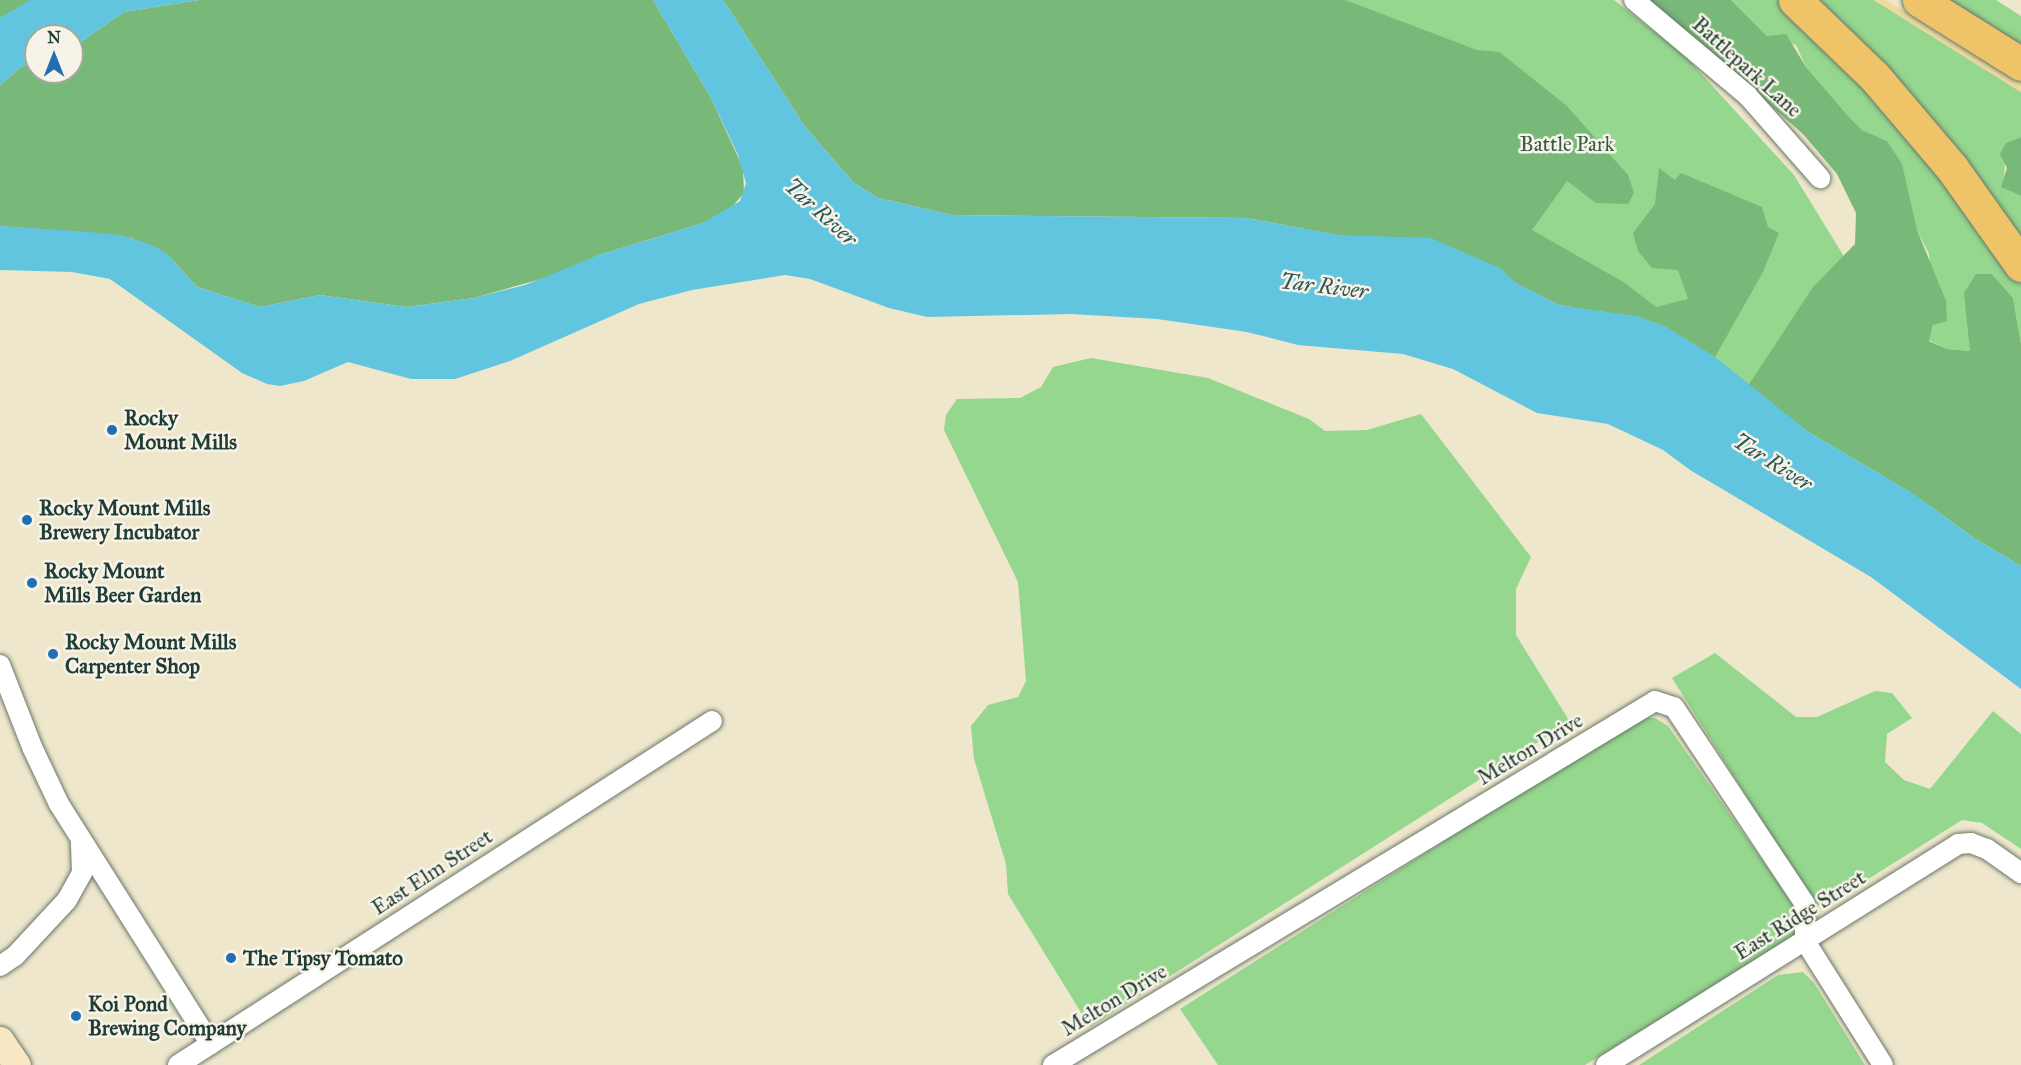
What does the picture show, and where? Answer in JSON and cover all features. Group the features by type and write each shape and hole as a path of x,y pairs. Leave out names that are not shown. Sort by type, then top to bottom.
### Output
{"highway":[{"path":"1795,0 1874,76 1952,168 2021,265"},
{"path":"1918,0 2021,64"}],"main road":[{"path":"0,1040 17,1065"}],"street":[{"name":"Battlepark Lane","path":"1634,0 1747,95 1820,178"},
{"path":"0,665 33,749 81,840 211,1044"},
{"name":"Melton Drive","path":"1053,1065 1655,701 1674,707 1805,904 1804,941"},
{"name":"East Elm Street","path":"178,1065 712,721"},
{"path":"0,966 30,941 67,900 82,873 81,840"},
{"name":"East Ridge Street","path":"1606,1065 1958,844 1971,843 1987,849 2021,873"},
{"path":"1804,941 1883,1065"}],"green space":[{"path":"0,0 30,0 33,2 0,18"},
{"path":"199,0 653,0 711,98 743,168 744,193 731,208 703,223 599,255 555,275 474,298 406,307 320,295 260,307 197,287 168,255 131,238 0,226 0,85 24,66 24,84 84,84 84,40 124,12"},
{"name":"Battle Park","path":"723,0 1614,0 1685,56 1794,175 2021,545 2021,566 1748,386 1715,357 735,16"},
{"name":"Battle Park","path":"723,0 1345,0 1477,50 1499,52 1566,105 1628,175 1634,193 1628,204 1596,203 1567,181 1532,230 1625,283 1656,307 1688,299 1678,270 1652,268 1638,251 1633,233 1655,204 1659,168 1675,180 1681,173 1762,207 1768,227 1779,233 1763,272 1715,357 1666,327 1640,317 1559,305 1514,282 1500,268 1246,218 952,215 878,198 854,183 806,128"},
{"path":"1650,0 1731,0 1767,36 1786,34 1806,67 1850,118 1862,130 1887,141 1902,164 1917,230 1946,301 1947,321 1933,325 1929,341 1947,349 1970,351 1964,293 1976,274 1992,274 2013,298 2021,344 2021,566 1974,538 1912,493 1810,433 1748,386 1813,287 1855,244 1856,213 1837,174 1803,134"},
{"path":"1731,0 1781,0 1835,46 2004,255 2021,283 2021,344 2013,298 1992,274 1969,334 1970,351 1947,349 1929,340 1933,325 1929,254 1917,230 1887,141 1862,130 1850,118 1806,67 1796,45 1767,36"},
{"path":"1808,0 1874,0 2021,92 2021,137 2006,143 2004,179 2010,191 2021,196 2021,250"},
{"path":"1939,0 1996,0 2021,16 2021,52"},
{"path":"2021,137 2021,196 2001,187 2007,168 2000,154 2006,143"},
{"path":"1091,358 1208,378 1309,419 1325,431 1367,430 1421,414 1531,557 1516,589 1516,635 1570,722 1090,1027 1008,894 1006,864 974,759 971,726 988,705 1018,697 1026,681 1018,582 944,430 946,415 957,399 1020,398 1041,387 1053,367"},
{"path":"1715,653 1796,717 1817,717 1875,691 1892,693 1912,718 1887,734 1885,762 1904,780 1930,789 1993,711 2021,734 2021,849 1982,823 1962,820 1827,905 1815,905 1672,678"},
{"path":"1638,718 1655,718 1668,726 1795,907 1799,934 1585,1065 1218,1065 1180,1009"},
{"path":"1803,972 1814,983 1865,1065 1639,1065 1778,975"}],"sand":[{"path":"1874,0 1886,0 2021,82 2021,92"}],"water":[{"path":"30,0 199,0 124,12 84,40 84,24 24,24 24,66 0,85 0,18"},
{"name":"Tar River","path":"653,0 723,0 806,128 854,183 878,198 952,215 1246,218 1338,235 1431,238 1500,268 1514,282 1559,305 1640,317 1666,327 1715,357 1810,433 1912,493 1974,538 2021,566 2021,689 1871,577 1690,470 1663,450 1608,424 1537,413 1453,369 1403,354 1298,345 1247,332 1157,319 1071,314 927,317 889,308 810,279 785,275 692,290 639,304 510,361 455,379 411,379 348,362 304,381 280,386 267,384 242,373 110,279 72,272 0,270 0,226 88,232 120,235 153,245 168,255 197,287 260,307 320,295 406,307 474,298 525,285 599,255 703,223 740,201 746,183 738,155 711,98"}],"place":[{"name":"Rocky Mount Mills","path":"112,430"},
{"name":"Rocky Mount Mills Brewery Incubator","path":"27,520"},
{"name":"Rocky Mount Mills Beer Garden","path":"32,583"},
{"name":"Rocky Mount Mills Carpenter Shop","path":"53,654"},
{"name":"The Tipsy Tomato","path":"231,958"},
{"name":"Koi Pond Brewing Company","path":"76,1016"}]}
